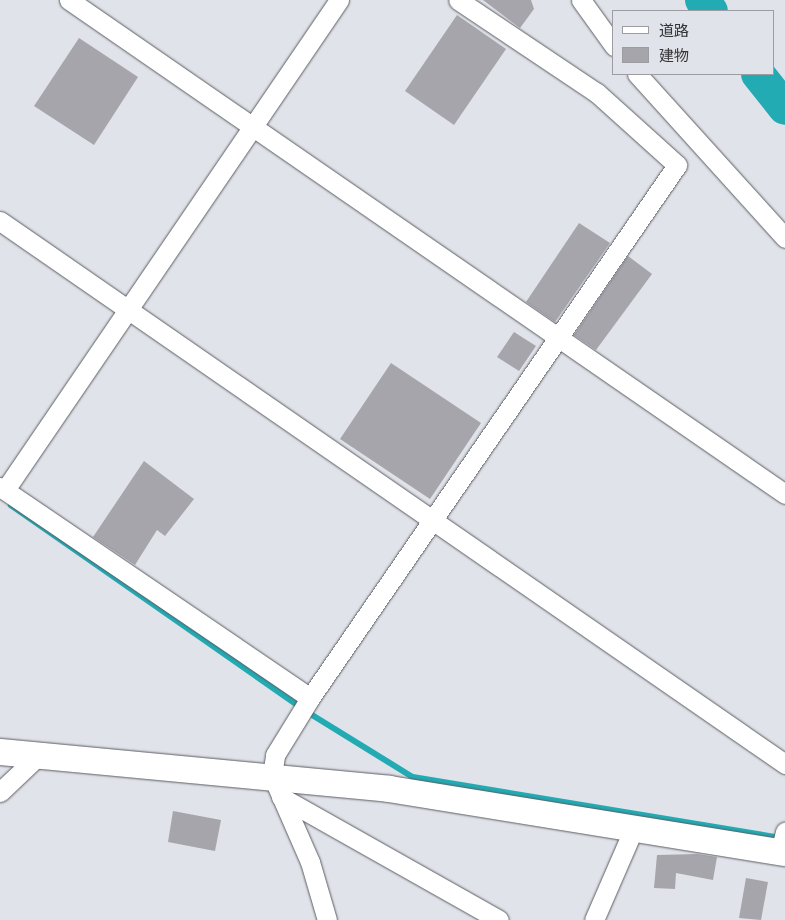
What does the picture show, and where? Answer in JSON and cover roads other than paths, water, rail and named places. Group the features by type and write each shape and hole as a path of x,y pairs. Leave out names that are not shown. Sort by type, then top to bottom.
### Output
{"street":[{"path":"69,0 785,494"},
{"path":"310,698 2,488 128,309 339,0"},
{"path":"327,920 310,862 277,786 275,755 310,698 678,165 597,93 458,0"},
{"path":"581,0 612,43"},
{"path":"638,75 785,238"},
{"path":"0,221 785,764"},
{"path":"0,752 783,846"},
{"path":"0,792 38,756"},
{"path":"277,786 499,920"},
{"path":"594,920 634,828"}],"waterway":[{"path":"702,0 710,10"},
{"path":"759,75 785,108"},
{"path":"11,505 306,711 413,777 780,838"}]}
